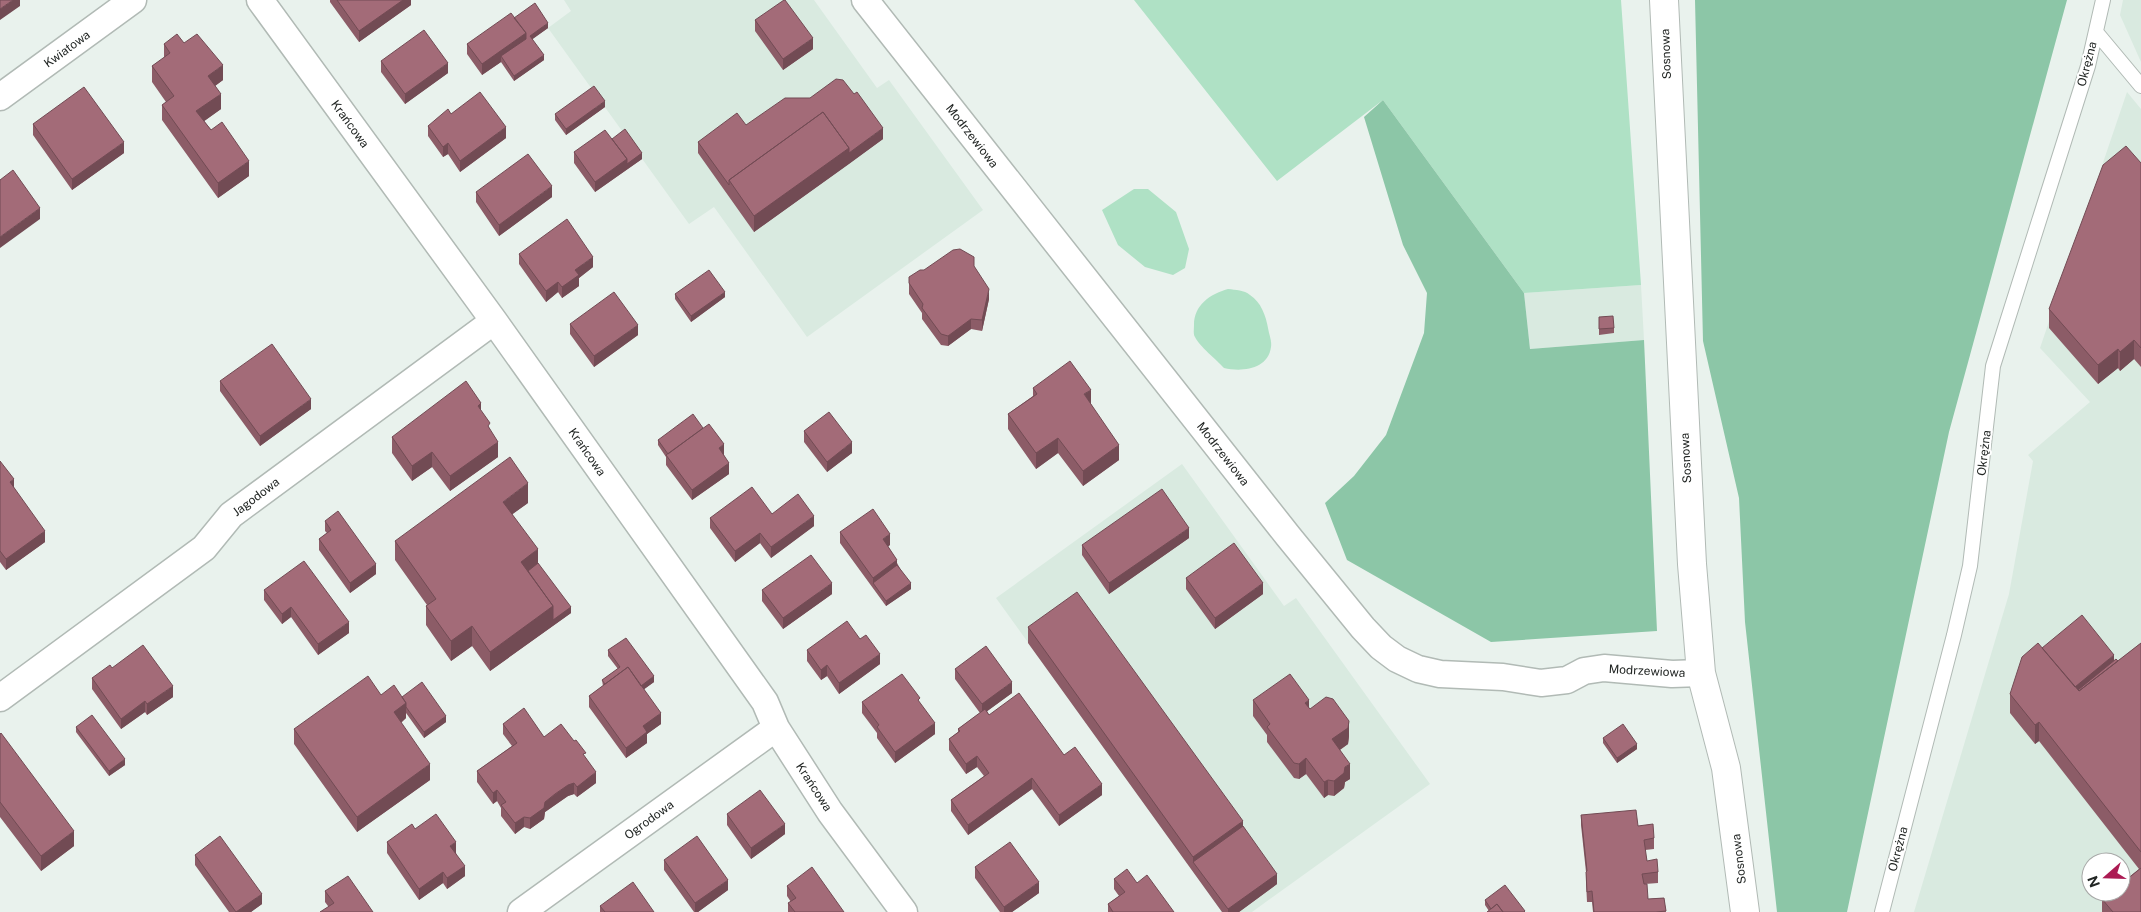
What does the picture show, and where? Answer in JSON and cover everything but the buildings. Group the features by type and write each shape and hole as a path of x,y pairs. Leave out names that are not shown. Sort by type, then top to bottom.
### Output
{"street":[{"name":"Kwiatowa","path":"0,97 133,0"},
{"name":"Krańcowa","path":"260,0 494,321 765,702 776,728 830,812 904,912"},
{"name":"Modrzewiowa","path":"865,0 1288,536 1363,628 1381,647 1397,659 1418,669 1440,674 1503,677 1541,683 1567,680 1584,671 1604,668 1672,674 1701,673"},
{"name":"Sosnowa","path":"1664,0 1692,564 1701,673 1726,768 1745,912"},
{"name":"Jagodowa","path":"0,698 204,548 231,515 494,321"},
{"name":"Ogrodowa","path":"521,912 776,728"}],"lane":[{"name":"Okrężna","path":"1882,912 1954,635 1970,566 1993,366 2088,66 2103,0"},
{"path":"2096,32 2141,86"}],"shaded area":[{"path":"564,0 814,0 877,88 889,80 983,210 807,337 714,207 689,224 548,28 571,11"},
{"path":"2123,0 2141,0 2141,62 2120,15"},
{"path":"2127,92 2141,109 2141,912 1914,912 2009,594 2033,461 2028,455 2090,402 2040,348"},
{"path":"1641,285 1644,340 1530,349 1524,293"},
{"path":"1182,464 1284,606 1296,598 1430,784 1252,912 1222,912 996,598"}],"green space":[{"path":"1134,0 1621,0 1641,285 1524,293 1383,100 1277,181"},
{"path":"1695,0 2067,0 1949,432 1847,912 1777,912 1745,622 1739,498 1703,341"},
{"path":"1383,100 1524,293 1530,349 1644,340 1657,631 1491,642 1347,560 1325,503 1354,476 1386,435 1424,333 1427,293 1403,245 1364,117"},
{"path":"1134,189 1148,189 1176,212 1189,249 1185,268 1173,275 1145,267 1118,245 1102,210"},
{"path":"1228,289 1248,293 1260,305 1266,319 1271,340 1269,355 1265,361 1253,368 1238,370 1224,368 1200,345 1194,336 1195,318 1200,306 1209,297"}]}
